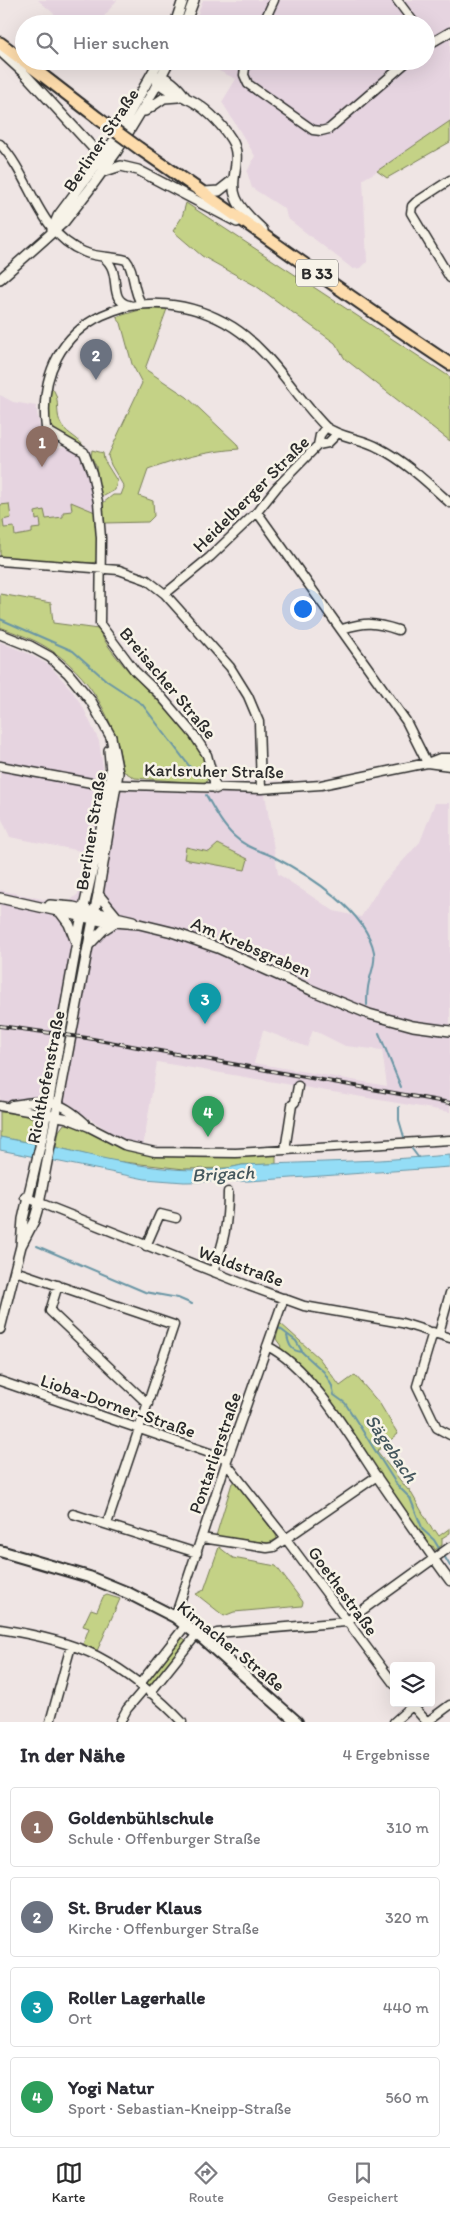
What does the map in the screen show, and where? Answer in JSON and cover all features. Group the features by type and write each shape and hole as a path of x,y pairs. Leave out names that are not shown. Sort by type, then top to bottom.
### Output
{"main road":[{"name":"B 33","path":"0,43 15,54"},
{"name":"B 33","path":"36,70 140,149 274,241 374,314 450,364"},
{"name":"Kirnacher Straße","path":"0,1551 88,1578 128,1593 175,1617 200,1636 297,1722"}],"street":[{"path":"178,15 184,0"},
{"path":"188,15 194,0"},
{"path":"267,15 274,0"},
{"path":"397,0 408,15"},
{"path":"435,39 450,32"},
{"path":"0,51 15,65"},
{"path":"21,70 81,136 99,152 117,151"},
{"name":"Berliner Straße","path":"99,169 105,153 154,70"},
{"name":"Berliner Straße","path":"0,280 52,230 64,222 99,169 117,151 165,70"},
{"path":"245,70 244,75 248,84 314,130 321,131 329,129 398,70"},
{"path":"152,75 160,80 173,94 186,98 206,112 232,139 238,158 233,180 239,205 274,241"},
{"path":"139,116 153,103 164,98 186,98"},
{"path":"81,136 96,157 99,169 121,166 138,170 274,241"},
{"path":"0,144 18,166 41,213 52,230 69,245 85,253 126,260 130,264 134,292 141,303"},
{"path":"204,192 219,191 233,180"},
{"path":"450,180 416,202 412,206 411,213 450,278"},
{"path":"103,257 112,266 119,299 122,304 129,306 141,303 184,306 211,316 234,328 273,364 326,427 336,435 365,441 381,448 450,503"},
{"path":"442,267 450,261"},
{"name":"Breisacher Straße","path":"129,306 86,324 61,350 55,362 44,398 46,428 51,434 84,452 92,473 98,508 102,568 100,624 135,671 160,695 194,735 207,755 216,789"},
{"path":"318,445 320,435 326,427"},
{"name":"Heidelberger Straße","path":"165,594 210,557 257,512 277,487 318,445 328,442 336,435"},
{"path":"257,512 406,721 428,763"},
{"path":"0,561 119,570 141,577 165,594 230,668 248,696 259,722 261,789"},
{"path":"342,630 361,624 377,623 398,630"},
{"name":"Berliner Straße","path":"0,634 30,646 59,665 91,701 105,728 113,785 94,915"},
{"name":"Karlsruher Straße","path":"0,766 44,775 113,785 196,789 261,789 321,785 428,763 440,758 450,758"},
{"name":"Karlsruher Straße","path":"428,763 450,766"},
{"name":"Berliner Straße","path":"83,913 113,785"},
{"path":"88,946 115,920 98,894"},
{"name":"Am Krebsgraben","path":"0,898 33,904 60,912 83,913"},
{"name":"Am Krebsgraben","path":"33,904 45,904 172,932 218,948 369,1014 393,1021 450,1031"},
{"path":"60,912 69,924 77,944"},
{"name":"Richthofenstraße","path":"0,1329 21,1246 26,1198 36,1168 42,1138 83,913"},
{"name":"Richthofenstraße","path":"21,1246 34,1221 39,1204 94,915"},
{"path":"286,1150 292,1105 295,1102 298,1086"},
{"path":"2,1106 37,1101 58,1104 69,1108 89,1126"},
{"path":"2,1106 55,1116 89,1126 124,1145 154,1152 216,1153 450,1140"},
{"path":"213,1272 224,1241 228,1218 228,1192"},
{"name":"Waldstraße","path":"26,1198 284,1298 322,1310 402,1322 450,1338"},
{"path":"146,1246 160,1214 176,1218"},
{"path":"15,1271 174,1325 107,1524"},
{"path":"58,1285 50,1311 148,1404"},
{"path":"450,1293 417,1386 437,1428 450,1435"},
{"name":"Pontarlierstraße","path":"175,1617 284,1298"},
{"path":"267,1346 277,1350 324,1399 377,1476 437,1557 450,1581"},
{"name":"Lioba-Dorner-Straße","path":"0,1381 140,1428 227,1461"},
{"name":"Goethestraße","path":"227,1461 390,1679"},
{"path":"202,1538 268,1548 274,1547 377,1476"},
{"path":"73,1514 197,1553"},
{"path":"144,1689 200,1636 346,1622 448,1548"},
{"path":"120,1722 186,1625"},
{"path":"0,1629 71,1646 96,1655 144,1689 182,1722"},
{"path":"50,1722 71,1646"},
{"path":"413,1707 427,1722 450,1705"},
{"path":"394,1722 409,1707"}],"shaded area":[{"path":"38,0 117,0 105,15 56,15"},
{"path":"203,0 450,0 450,121 387,166 363,179 367,262 361,268 353,269 287,218 285,209 252,188 247,172 255,156 222,102 236,79 217,70 435,70 435,15 197,15"},
{"path":"0,395 13,402 36,406 40,428 52,438 55,449 69,447 78,451 88,478 95,512 71,503 72,511 63,517 45,519 35,512 36,519 40,519 41,528 33,533 15,536 13,527 4,528 3,519 11,518 0,509"},
{"path":"0,642 27,653 49,665 70,688 83,707 99,741 103,767 101,790 265,794 278,874 334,911 361,917 381,885 420,842 435,803 450,803 450,1112 157,1062 143,1147 124,1141 66,1103 40,1098 16,1103 0,1102 0,890 56,902 70,901 78,894 86,852 10,837 0,815","holes":["263,1030 307,1047 313,1030 345,1046 382,1050 387,1086 254,1063"]}],"green space":[{"path":"450,121 450,142 387,178 377,171"},
{"path":"186,203 450,377 450,441 345,359 335,343 256,286 202,256 173,231 182,217"},
{"path":"143,309 167,309 145,369 187,397 237,444 239,449 193,456 148,470 139,496 153,501 154,516 148,522 104,523 103,503 113,495 121,495 124,487 108,456 142,383 132,364 121,323 116,317"},
{"path":"48,387 51,387 56,395 62,426 83,445 80,446 48,426"},
{"path":"92,450 103,453 104,460 117,481 115,490 104,496 100,494 96,466 91,456"},
{"path":"71,502 95,512 98,560 93,563 0,557 0,505 9,504 11,518 3,520 4,528 14,527 15,536 32,533 32,529 41,528 40,519 36,520 35,512 44,510 46,519 63,517 63,512 72,511"},
{"path":"0,594 51,603 53,623 98,629 125,667 170,713 202,750 207,764 207,781 202,783 135,778 123,771 114,734 107,717 88,684 76,670 46,647 0,627"},
{"path":"218,844 248,859 245,870 184,859 186,847 209,852"},
{"path":"0,1112 32,1115 36,1134 33,1144 0,1137"},
{"path":"64,1124 89,1127 142,1150 276,1151 276,1164 184,1169 106,1160 56,1147 59,1131"},
{"path":"280,1323 319,1358 340,1386 355,1375 380,1404 398,1434 377,1451 409,1489 433,1531 435,1530 439,1536 450,1528 450,1533 442,1538 442,1545 435,1550 433,1546 430,1548 343,1418 279,1350 281,1346 276,1339"},
{"path":"236,1482 276,1535 277,1539 268,1543 216,1536 232,1483"},
{"path":"219,1547 233,1558 276,1566 303,1602 302,1606 234,1612 224,1616 196,1594 204,1590"},
{"path":"107,1595 120,1599 97,1651 83,1644 89,1628 83,1626 91,1609 97,1611 103,1597"},
{"path":"180,1636 187,1641 152,1685 146,1685 145,1683"}],"water":[{"name":"Brigach","path":"0,1137 134,1164 179,1169 222,1169 242,1165 380,1160 450,1155 450,1167 249,1181 184,1182 145,1179 0,1150"}],"waterway":[{"path":"0,619 73,651 107,681 142,704 193,771"},
{"path":"206,795 222,822 238,840 274,857 319,884 360,922 369,937 374,952 374,964 368,988 367,1005"},
{"path":"379,1033 401,1087"},
{"path":"399,1107 399,1120 404,1137"},
{"path":"412,1149 418,1157"},
{"name":"Sägebach","path":"37,1246 145,1292 178,1298 192,1304"},
{"name":"Sägebach","path":"279,1328 296,1341 303,1353 324,1372 332,1386 334,1395 345,1403 397,1485 410,1498 423,1530 434,1540 440,1550"},
{"name":"Sägebach","path":"287,1336 291,1347 302,1352"},
{"name":"Sägebach","path":"443,1554 450,1566"}],"railway":[{"path":"0,1026 87,1038 450,1103"}],"place":[{"name":"St. Bruder Klaus","path":"96,380"},
{"name":"Goldenbühlschule","path":"42,467"},
{"name":"Roller Lagerhalle","path":"205,1024"},
{"name":"Yogi Natur","path":"208,1137"}]}
